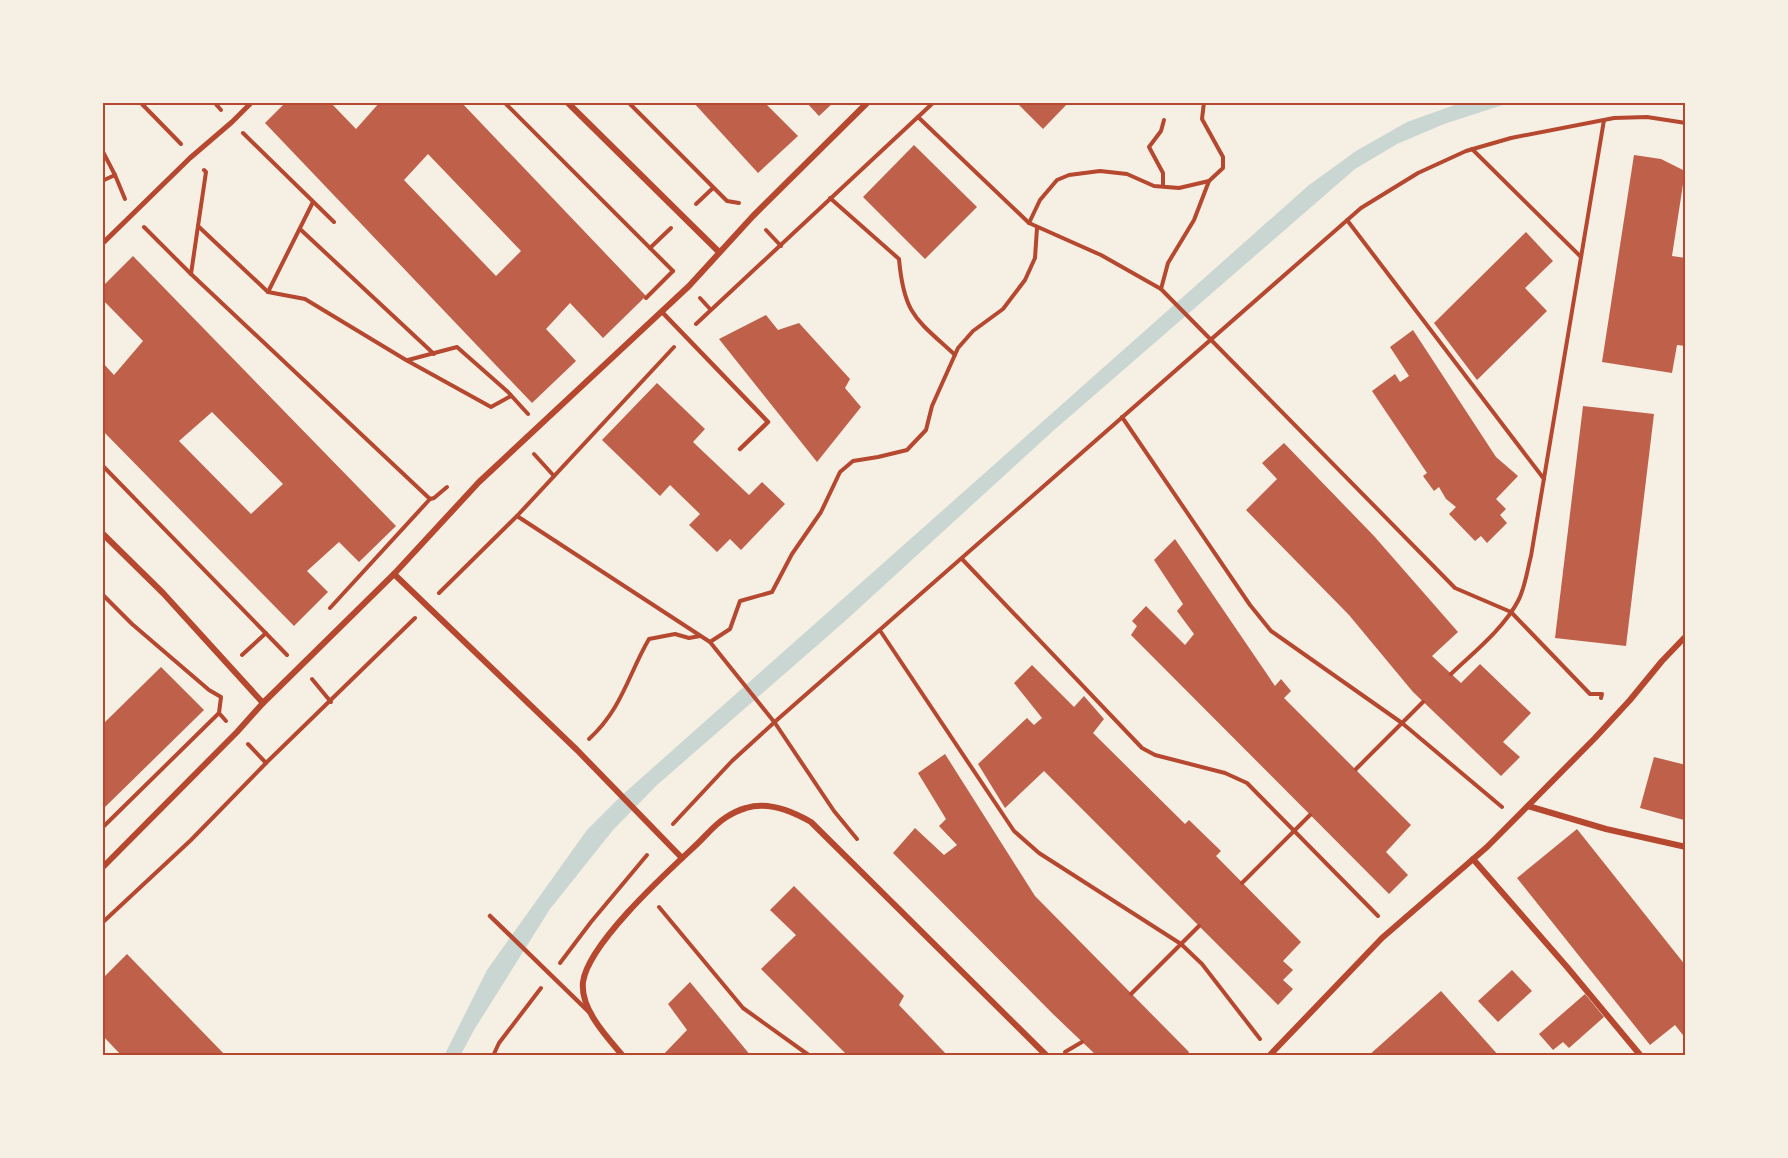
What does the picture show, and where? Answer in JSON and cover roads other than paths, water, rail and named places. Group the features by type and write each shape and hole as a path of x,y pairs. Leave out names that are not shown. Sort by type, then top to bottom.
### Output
{"street":[{"path":"102,244 193,155 252,102"},
{"path":"567,102 719,252"},
{"path":"102,868 263,703 394,574 479,482 689,286 719,252 868,102"},
{"path":"102,533 163,593 263,703"},
{"path":"394,574 577,750 682,858"},
{"path":"1269,1056 1382,938 1473,859 1528,806 1604,729 1686,636"},
{"path":"1528,806 1605,829 1686,847"},
{"path":"623,1056 591,1014 584,998 583,984 587,967 645,893 724,818 747,808 775,807 794,812 811,822 843,851 1047,1056"},
{"path":"1473,859 1641,1056"}],"lane":[{"path":"662,312 768,422 740,449"},
{"path":"490,916 591,1014"}]}
